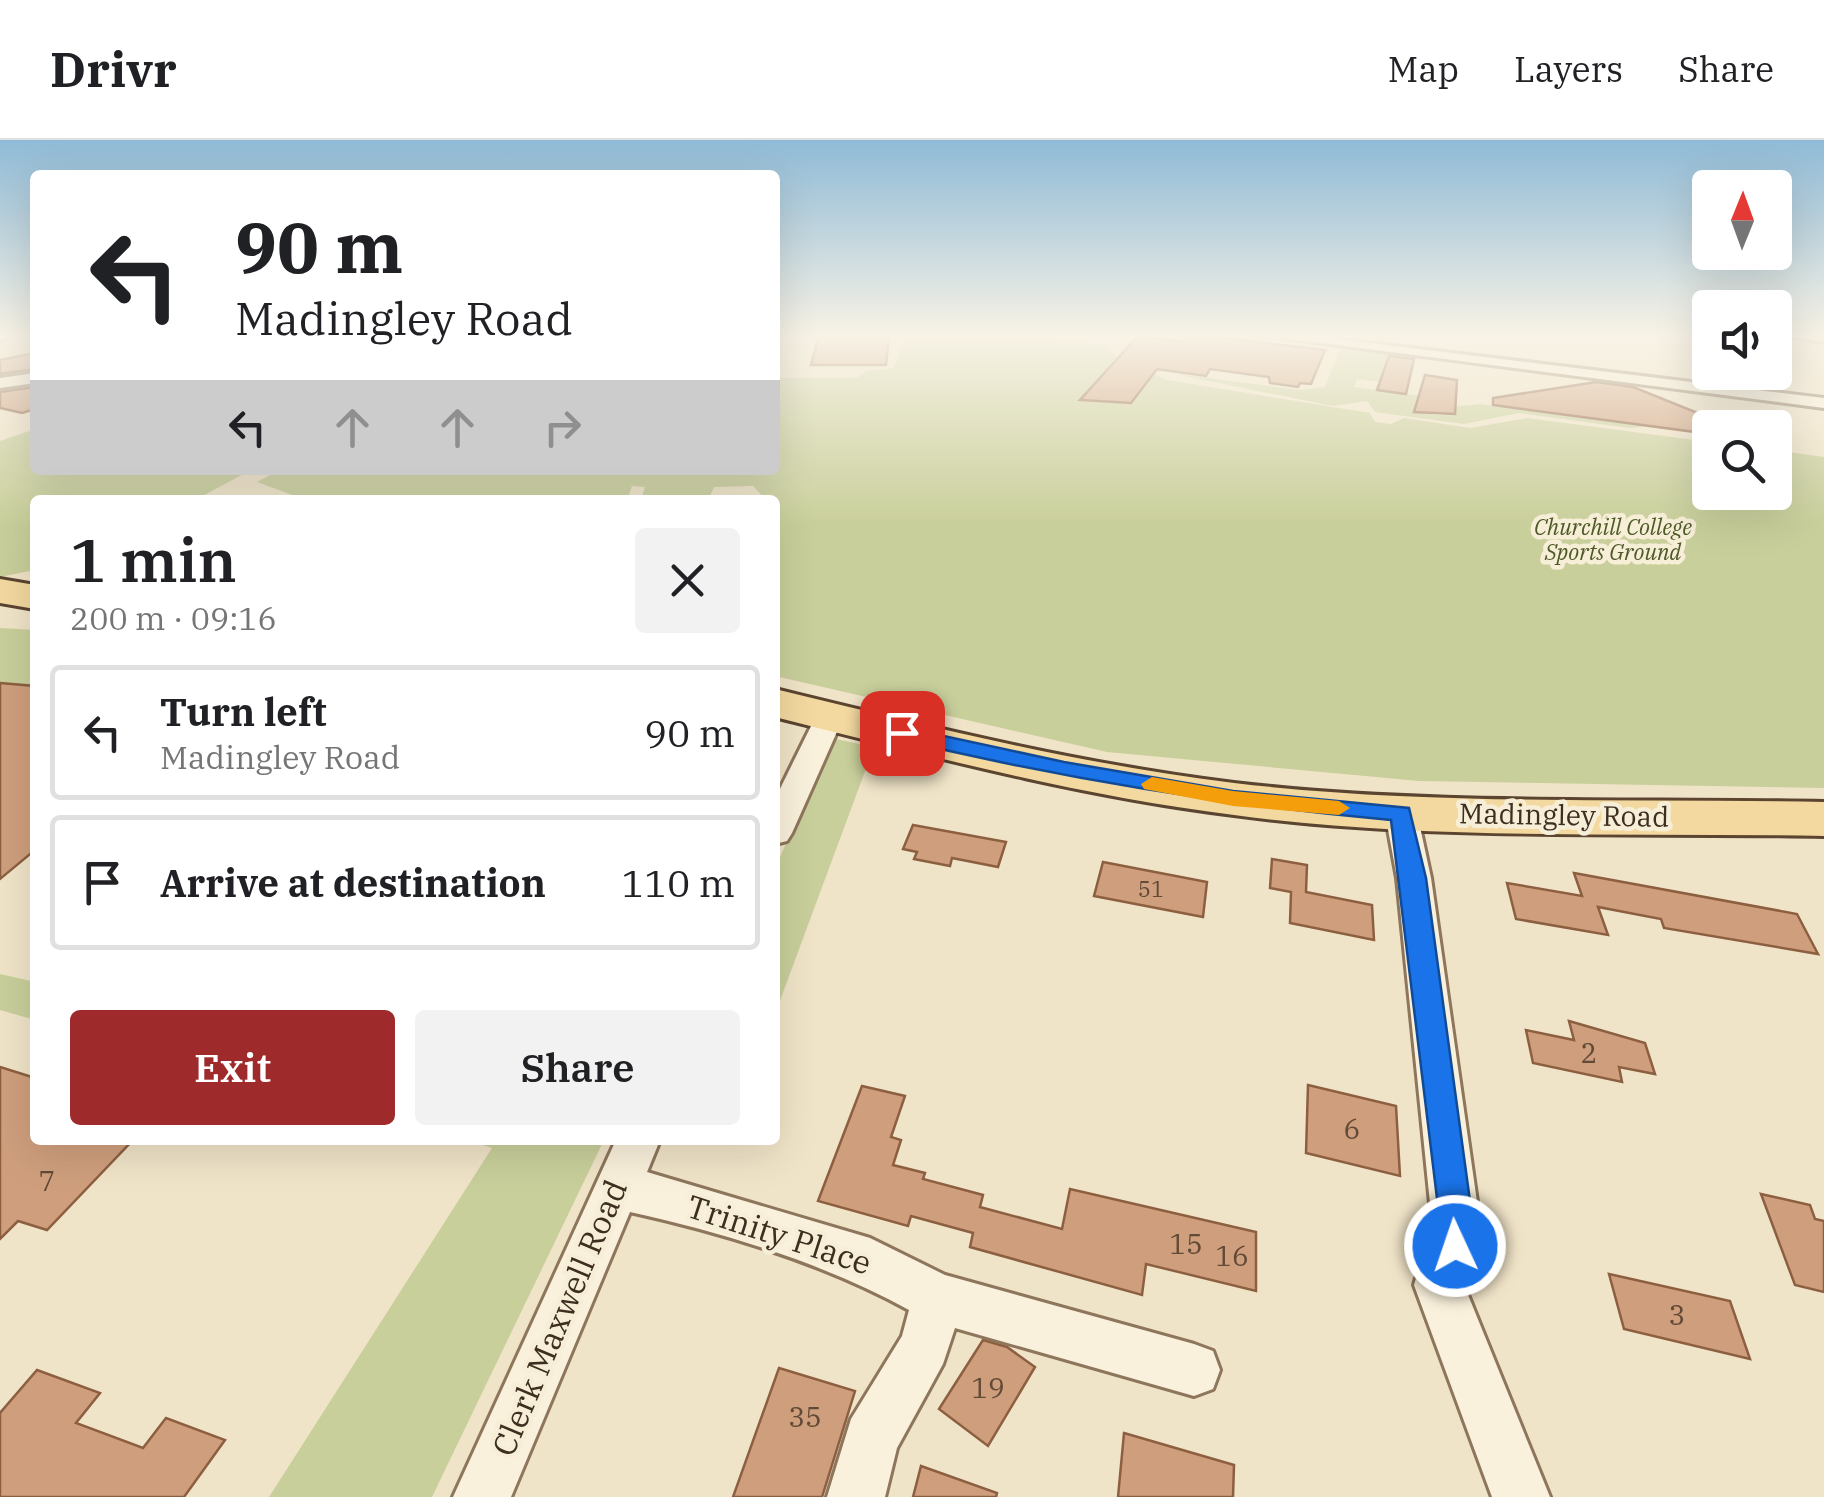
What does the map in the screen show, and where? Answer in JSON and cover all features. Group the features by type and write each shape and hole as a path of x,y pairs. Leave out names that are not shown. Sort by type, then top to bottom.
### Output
{"main road":[{"path":"0,591 30,596"},
{"path":"0,614 30,616"},
{"name":"Madingley Road","path":"780,704 1064,769 1233,798 1401,814 1824,818"}],"street":[{"path":"1770,397 1824,404"},
{"path":"780,822 830,716"},
{"path":"1401,814 1414,878 1456,1223 1455,1246 1444,1264 1439,1285 1521,1497"},
{"name":"Clerk Maxwell Road","path":"482,1497 636,1145"},
{"name":"Trinity Place","path":"616,1187 689,1203 870,1262 938,1298 1194,1370"},
{"path":"856,1497 872,1439 925,1346 938,1298"}],"green space":[{"name":"Churchill College Sports Ground","path":"780,397 1274,397 1370,413 1375,422 1391,424 1404,418 1470,428 1527,418 1692,440 1692,510 1792,510 1792,452 1824,457 1824,788 1419,781 1107,752 780,677 780,495 761,495 753,486 714,487 710,495 643,495 645,487 632,486 629,495 293,495 257,482 270,475 780,475"},
{"path":"1290,397 1430,397 1416,404 1415,409 1440,415 1455,413 1452,407 1480,404 1649,426 1630,428 1519,413 1464,424 1375,412 1367,401 1333,406"},
{"path":"30,431 30,475 242,475 204,495 30,495 30,571 0,577 0,441"},
{"path":"0,628 30,630 30,686 0,683"},
{"path":"831,738 874,747 780,1001 780,857"},
{"path":"0,974 30,981 30,1019 0,1010"},
{"path":"483,1145 602,1145 432,1497 269,1497 492,1148"}],"building":[{"path":"0,397 30,397 30,411 22,413 0,408"},
{"path":"1082,397 1135,397 1131,403 1080,400"},
{"path":"1418,397 1456,397 1455,414 1414,412"},
{"path":"1497,397 1659,397 1692,411 1692,432 1493,405 1493,398"},
{"path":"0,683 30,686 30,854 0,879"},
{"path":"913,825 1006,842 998,867 952,858 950,866 914,859 917,852 903,849"},
{"path":"1272,859 1307,865 1306,892 1372,905 1374,940 1290,923 1291,892 1270,888"},
{"path":"1103,862 1207,882 1203,917 1094,896"},
{"path":"1574,873 1797,914 1818,954 1664,928 1661,919 1598,907 1608,935 1516,919 1507,883 1582,896"},
{"path":"1569,1021 1645,1043 1655,1074 1619,1067 1622,1082 1533,1063 1526,1030 1574,1040"},
{"path":"0,1067 30,1076 30,1145 128,1145 47,1230 18,1221 0,1239"},
{"path":"1308,1085 1396,1106 1400,1176 1306,1153"},
{"path":"862,1086 905,1096 891,1137 901,1140 893,1165 925,1173 923,1179 983,1195 980,1207 1062,1229 1070,1189 1256,1232 1256,1291 1146,1264 1142,1295 970,1247 973,1233 911,1216 908,1226 818,1201"},
{"path":"1761,1194 1810,1205 1815,1219 1824,1221 1824,1292 1795,1285"},
{"path":"1609,1274 1730,1301 1750,1359 1624,1329"},
{"path":"983,1340 1007,1347 1035,1367 988,1446 939,1409"},
{"path":"779,1368 855,1391 822,1497 733,1497"},
{"path":"37,1370 100,1393 76,1423 143,1448 166,1418 225,1440 184,1497 0,1497 0,1413"},
{"path":"1124,1433 1234,1465 1233,1497 1118,1497"},
{"path":"921,1466 997,1493 996,1497 913,1497"}],"slow traffic":[{"path":"1152,784 1233,798 1339,808"}],"route":[{"path":"902,733 1064,769 1233,798 1401,814 1414,878 1456,1223 1455,1246"}]}
